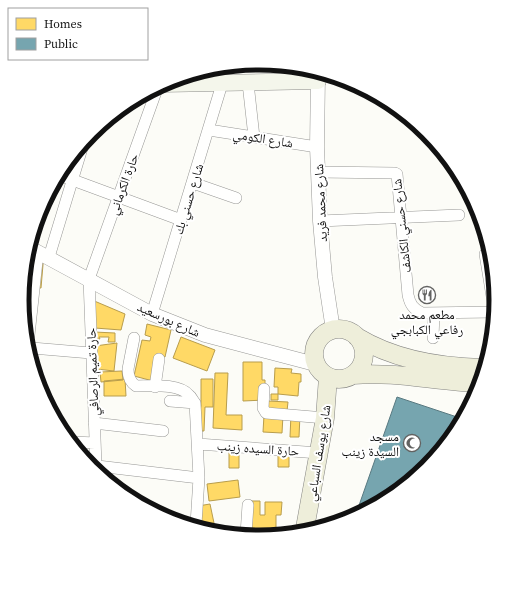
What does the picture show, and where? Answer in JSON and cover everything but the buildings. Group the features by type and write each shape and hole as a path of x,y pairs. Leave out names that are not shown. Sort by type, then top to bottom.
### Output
{"main road":[{"path":"180,84 248,83 318,78"},
{"path":"473,383 441,381 383,373 353,375 341,379 328,377 318,369 315,364 314,355 316,343 325,334 333,330 346,330 377,349 409,359 446,366 479,368"},
{"path":"353,375 360,367 364,357 363,346 357,337"},
{"name":"شارع يوسف السباعي","path":"305,526 325,418 328,377"}],"street":[{"name":"شارع محمد فريد","path":"318,78 317,147 320,222 325,277 333,330"},
{"path":"248,83 254,137"},
{"name":"شارع حسني بك","path":"152,314 222,84"},
{"name":"حارة الكرماني","path":"89,279 154,96"},
{"name":"شارع الكومي","path":"209,130 317,147"},
{"path":"30,325 40,253 67,178 74,164"},
{"name":"شارع حسني الكاشف","path":"318,172 395,172 398,177 400,219 410,301 412,307 416,311 422,313 434,313"},
{"path":"67,178 181,220"},
{"path":"193,183 236,198"},
{"path":"320,222 459,215"},
{"name":"شارع بورسعيد","path":"40,253 152,314 205,335 315,364"},
{"name":"حارة تميم الرصافي","path":"89,279 95,442 93,460"},
{"path":"433,338 434,313 489,312"},
{"path":"134,338 128,370 129,379 136,386 174,387 190,395 195,403 199,478 196,521"},
{"path":"34,348 91,352"},
{"path":"155,386 160,359"},
{"path":"264,389 263,408 266,413 325,418"},
{"path":"170,400 195,403"},
{"path":"94,423 163,431"},
{"path":"78,442 95,442"},
{"name":"حارة السيده زينب","path":"198,444 319,453"},
{"path":"99,466 199,478"},
{"path":"246,530 248,504"}],"place":[{"name":"مطعم محمد رفاعي الكبابجي","path":"427,295"},
{"name":"مسجد السيدة زينب","path":"412,443"}]}
